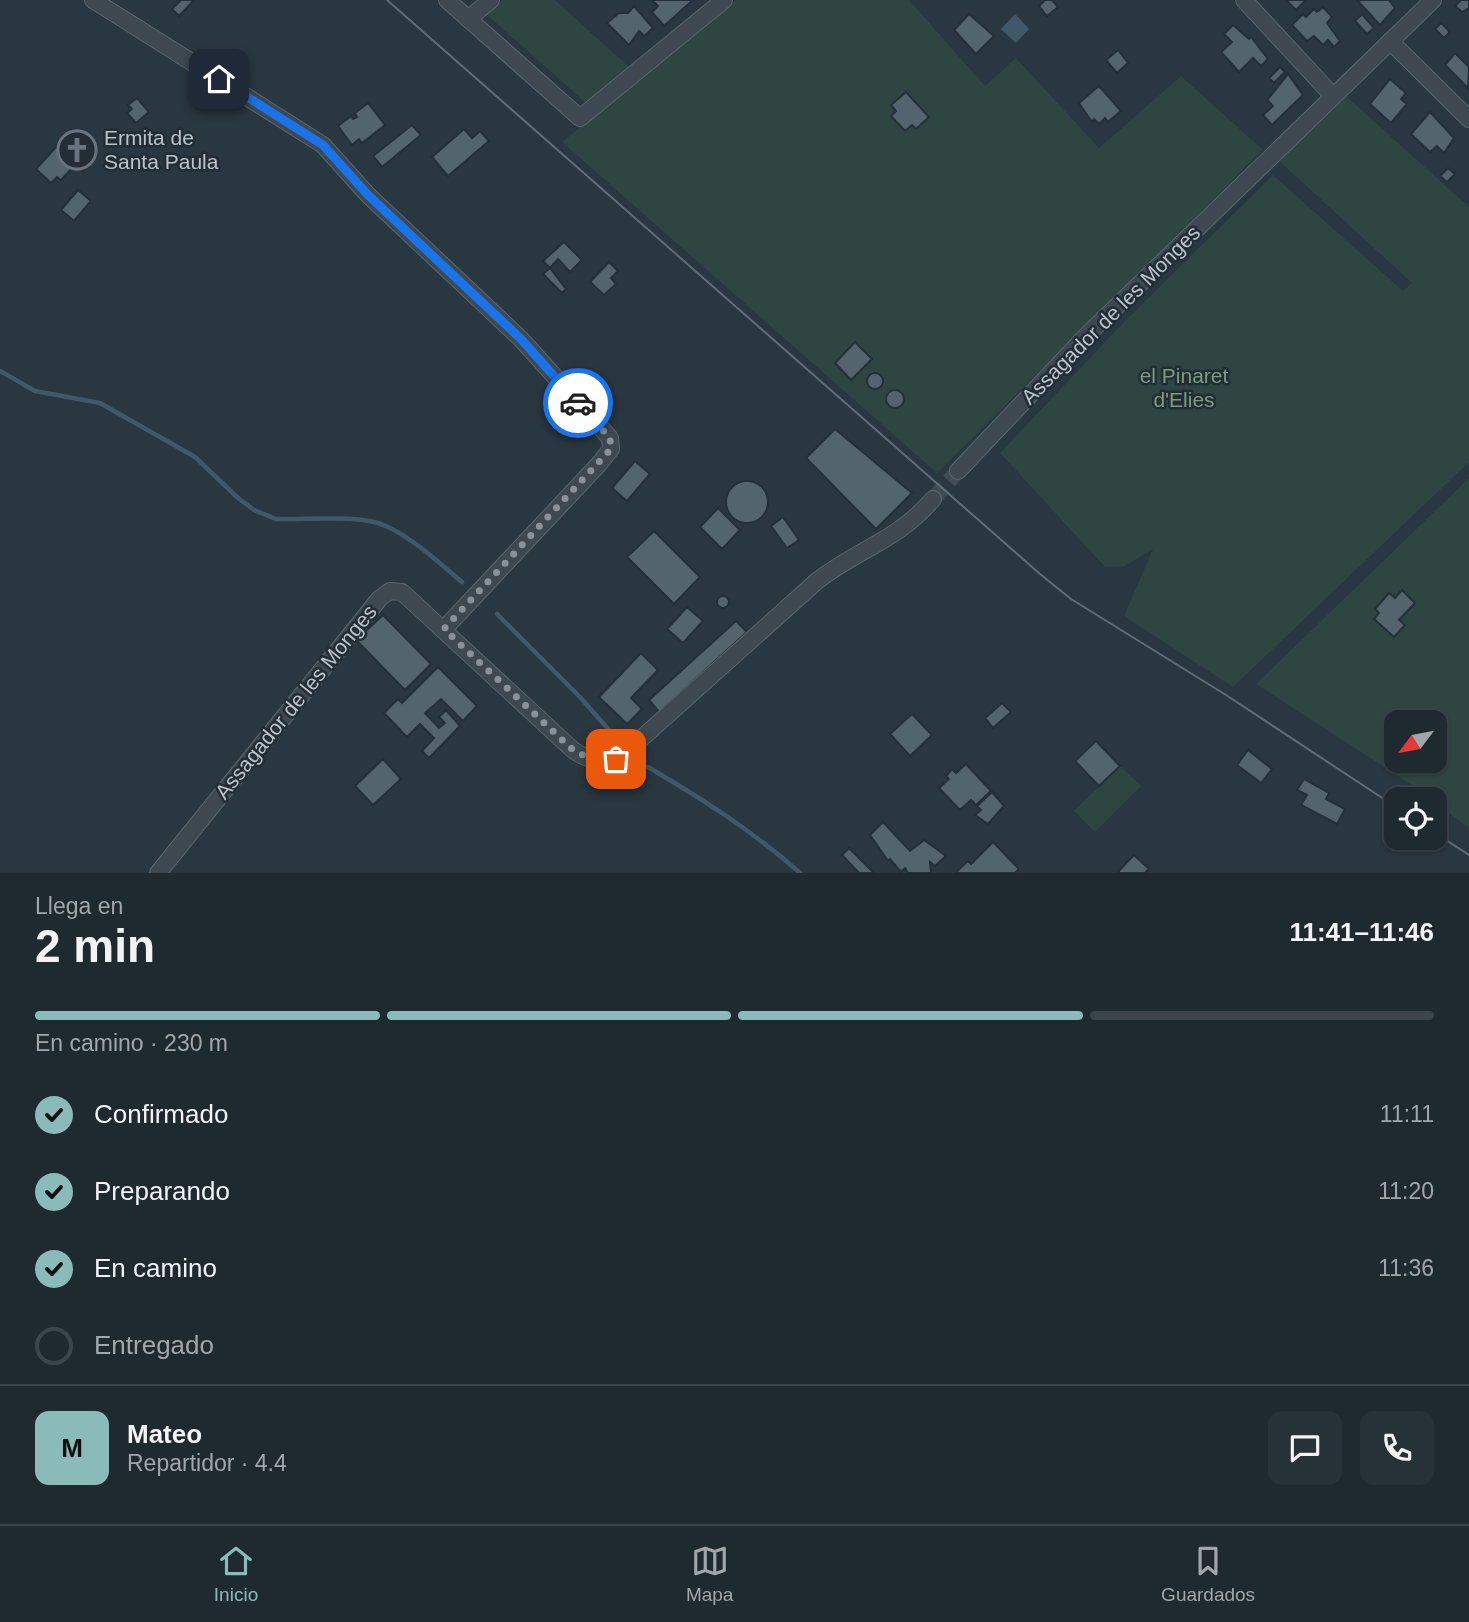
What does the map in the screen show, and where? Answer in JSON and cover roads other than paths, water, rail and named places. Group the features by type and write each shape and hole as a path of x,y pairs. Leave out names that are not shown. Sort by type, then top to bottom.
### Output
{"street":[{"path":"93,0 323,145 368,195 521,339 610,438 611,449 598,464 444,629"},
{"path":"447,0 580,118 724,0"},
{"path":"468,19 491,0"},
{"path":"1244,0 1333,96"},
{"name":"Assagador de les Monges","path":"958,471 1085,337 1433,0"},
{"path":"1390,41 1469,119"},
{"name":"Assagador de les Monges","path":"158,873 380,598 390,591 402,592 573,750 596,762 609,761 624,754 817,580 842,562 902,531 933,499"}],"water":[{"path":"1015,14 1029,29 1016,43 1001,29"}],"waterway":[{"path":"0,371 35,391 100,403 195,457 254,510 276,519 348,519 375,522 416,544 462,582"},
{"path":"497,614 579,696 617,739"},
{"path":"648,767 727,816 800,873"}],"tunnel":[{"path":"933,499 958,471"}],"tram line":[{"path":"387,0 1071,599 1226,695 1384,799"},
{"path":"1447,841 1469,855"}],"place":[{"name":"Ermita de Santa Paula","path":"77,150"}],"park label":[{"name":"el Pinaret d'Elies","path":"1184,388"}]}
